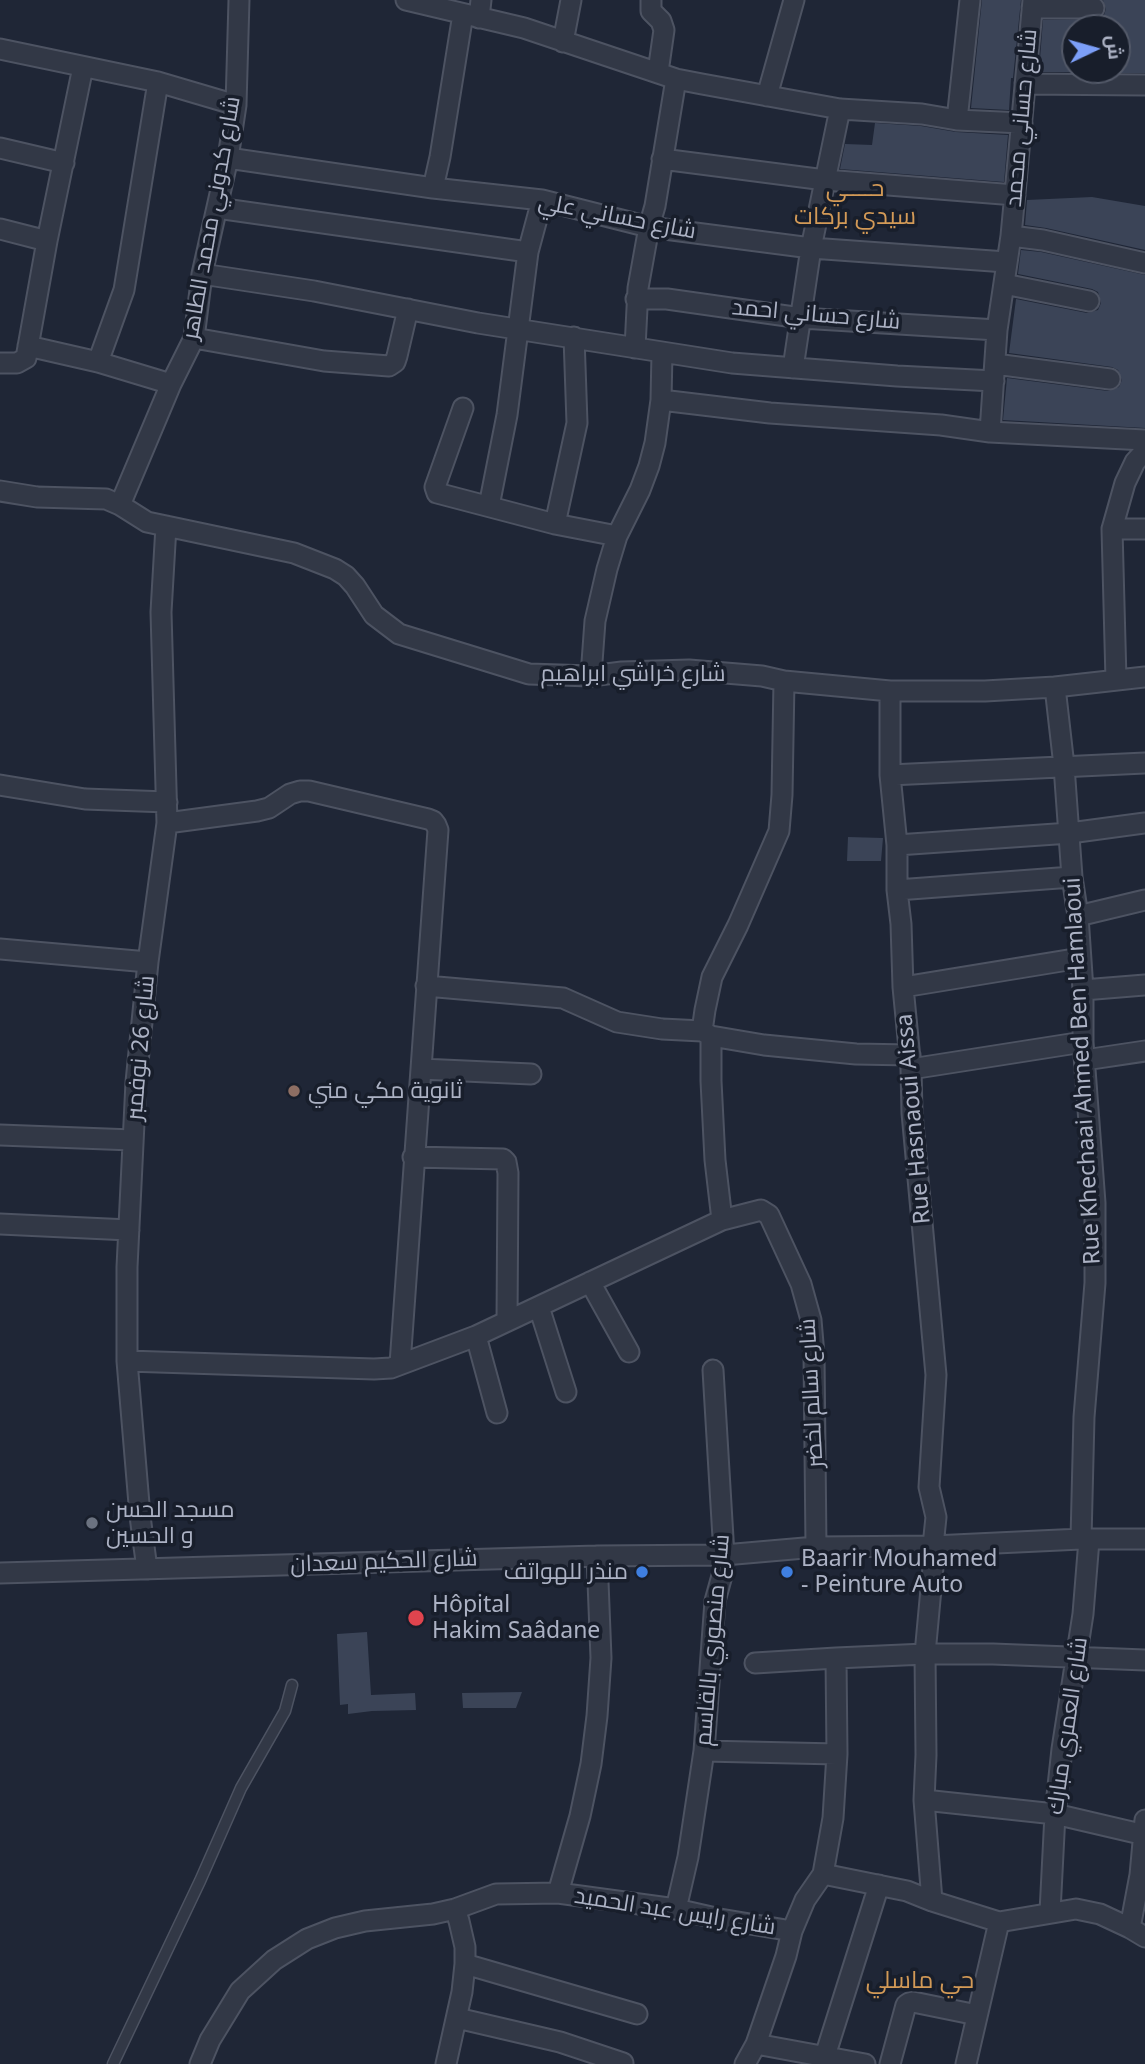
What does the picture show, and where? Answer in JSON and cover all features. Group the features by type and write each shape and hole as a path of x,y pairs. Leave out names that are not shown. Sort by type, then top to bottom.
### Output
{"street":[{"name":"شارع كدوني محمد الطاهر","path":"120,505 171,384 194,338 202,274 228,158 236,104 239,0"},
{"path":"406,0 474,11 667,76 767,96 840,109 1022,123"},
{"path":"563,42 571,0"},
{"path":"635,348 636,299 662,159 667,76 664,30 661,21 651,11 651,0"},
{"path":"767,96 794,0"},
{"path":"957,120 970,0"},
{"path":"1033,4 1094,8"},
{"name":"شارع حساني محمد","path":"990,432 997,330 1011,236 1033,4"},
{"path":"433,188 474,11"},
{"path":"0,49 158,82 236,104"},
{"path":"0,363 22,362 26,358 83,67"},
{"path":"98,362 124,290 158,82"},
{"path":"1026,84 1145,85"},
{"path":"793,368 811,248 840,109"},
{"path":"0,148 64,163"},
{"name":"شارع حساني علي","path":"228,158 542,201 649,228 811,248 1006,262"},
{"path":"662,159 825,180 1015,195"},
{"path":"489,506 507,415 528,252 542,201"},
{"path":"217,208 528,252"},
{"path":"0,229 47,242"},
{"name":"شارع حساني محمد","path":"1011,236 1043,240 1145,263"},
{"path":"202,274 314,290 519,329 745,365 898,376 995,372 1110,379"},
{"path":"1004,284 1089,301"},
{"name":"شارع حساني احمد","path":"636,299 667,299 801,318 997,330"},
{"path":"194,338 324,360 389,366 395,362 397,356 408,309"},
{"path":"555,524 578,423 574,337"},
{"path":"28,346 98,362 171,384"},
{"path":"591,676 595,621 603,585 617,536 649,466 661,400 662,353"},
{"path":"661,400 770,412 942,425 990,432 1145,440"},
{"path":"463,408 435,490 437,493 555,524 617,536"},
{"path":"1116,680 1112,529 1125,483 1135,462 1145,451"},
{"path":"1125,483 1145,484"},
{"name":"شارع خراشي ابراهيم","path":"0,491 37,497 96,497 120,505 147,522 294,553 346,576 374,615 388,627 419,641 529,674 591,676 689,670 890,691 985,691 1055,687 1145,677"},
{"name":"شارع 26 نوفمبر","path":"147,1569 127,1361 129,1230 136,1082 148,962 167,823 162,612 166,526"},
{"path":"1112,529 1145,529"},
{"path":"127,1361 374,1369 391,1367 476,1336 722,1220 715,1160 707,1033 712,977 779,831 784,681"},
{"name":"Rue Khechaai Ahmed Ben Hamlaoui","path":"1055,687 1083,990 1084,1051 1095,1203 1095,1283 1084,1417 1085,1540"},
{"name":"Rue Hasnaoui Aissa","path":"890,691 894,859 911,1062 912,1113 936,1375 929,1487 936,1517 925,1654 924,1800 932,1901"},
{"path":"890,775 1145,763"},
{"path":"0,785 85,799 167,802"},
{"path":"167,823 257,811 270,808 290,794 309,791 433,821 438,830 400,1364"},
{"path":"894,859 1145,823"},
{"path":"897,890 1072,877"},
{"path":"1077,916 1145,900"},
{"path":"0,949 148,962"},
{"path":"903,987 1080,958"},
{"path":"1083,990 1145,985"},
{"path":"426,986 563,998 617,1022 707,1033 764,1045 911,1062 1084,1051 1145,1051"},
{"path":"421,1069 531,1074"},
{"path":"0,1135 133,1140"},
{"path":"413,1157 503,1159 506,1162 507,1321"},
{"name":"شارع سالم لخضر","path":"722,1220 761,1210 769,1215 796,1273 811,1320 814,1354 816,1547"},
{"path":"0,1224 129,1230"},
{"path":"590,1282 629,1352"},
{"path":"539,1307 566,1392"},
{"path":"476,1336 497,1413"},
{"name":"شارع منصوري بالقاسم","path":"676,1909 688,1857 704,1751 715,1601 723,1572 713,1370"},
{"name":"شارع الحكيم سعدان","path":"0,1573 597,1556 724,1555 816,1547 1145,1539"},
{"name":"شارع العمري مبارك","path":"1050,1912 1055,1814 1062,1749 1083,1614 1085,1540"},
{"path":"558,1893 580,1816 591,1764 597,1716 601,1658 597,1556"},
{"path":"755,1663 925,1654 1145,1660"},
{"path":"745,2064 756,2043 792,1931 805,1900 823,1874 833,1818 838,1754 836,1658"},
{"path":"704,1751 838,1754"},
{"path":"823,1874 907,1891 999,1922 1076,1909 1100,1914 1137,1932 1144,1829 1055,1814 924,1800"},
{"path":"825,2056 879,1885"},
{"name":"شارع رايس عبد الحميد","path":"200,2064 210,2040 240,1991 274,1960 307,1939 335,1928 365,1921 433,1914 496,1894 558,1893 676,1909 792,1931"},
{"path":"446,2064 462,1992 465,1964 465,1947 455,1909"},
{"path":"966,2064 999,1922"},
{"path":"465,1964 637,2014"},
{"path":"890,2064 906,2005 909,2003 977,2015"},
{"path":"457,2018 560,2042 623,2063"},
{"path":"756,2043 865,2064"}],"lane":[{"path":"113,2064 241,1788 285,1711 292,1685"}],"building":[{"path":"982,0 1021,0 1009,110 971,108"},
{"path":"1103,0 1145,0 1145,73 1131,73 1131,14 1104,14 1106,9"},
{"path":"1043,20 1061,20 1061,72 1039,72"},
{"path":"875,123 1008,135 1004,182 840,169 845,144 872,145"},
{"path":"1092,197 1145,206 1145,250 1025,225 1027,200"},
{"path":"1021,250 1145,275 1145,428 1003,420 1007,378 1108,391 1119,387 1122,380 1118,370 1112,367 1009,353 1016,299 1087,313 1098,310 1101,303 1098,292 1092,289 1018,274"},
{"path":"848,837 883,838 881,861 847,861"},
{"path":"367,1632 371,1695 415,1693 416,1710 348,1714 348,1704 340,1705 337,1634"},
{"path":"522,1692 516,1708 463,1708 462,1693"}],"place":[{"name":"ثانوية مكي مني","path":"294,1091"},
{"name":"مسجد الحسن و الحسين","path":"92,1523"},
{"name":"منذر للهواتف","path":"642,1572"},
{"name":"Baarir Mouhamed - Peinture Auto","path":"787,1572"},
{"name":"Hôpital Hakim Saâdane","path":"416,1618"}],"district":[{"name":"حــــي سيدي بركات","path":"855,203"},
{"name":"حي ماسلي","path":"920,1981"}]}
